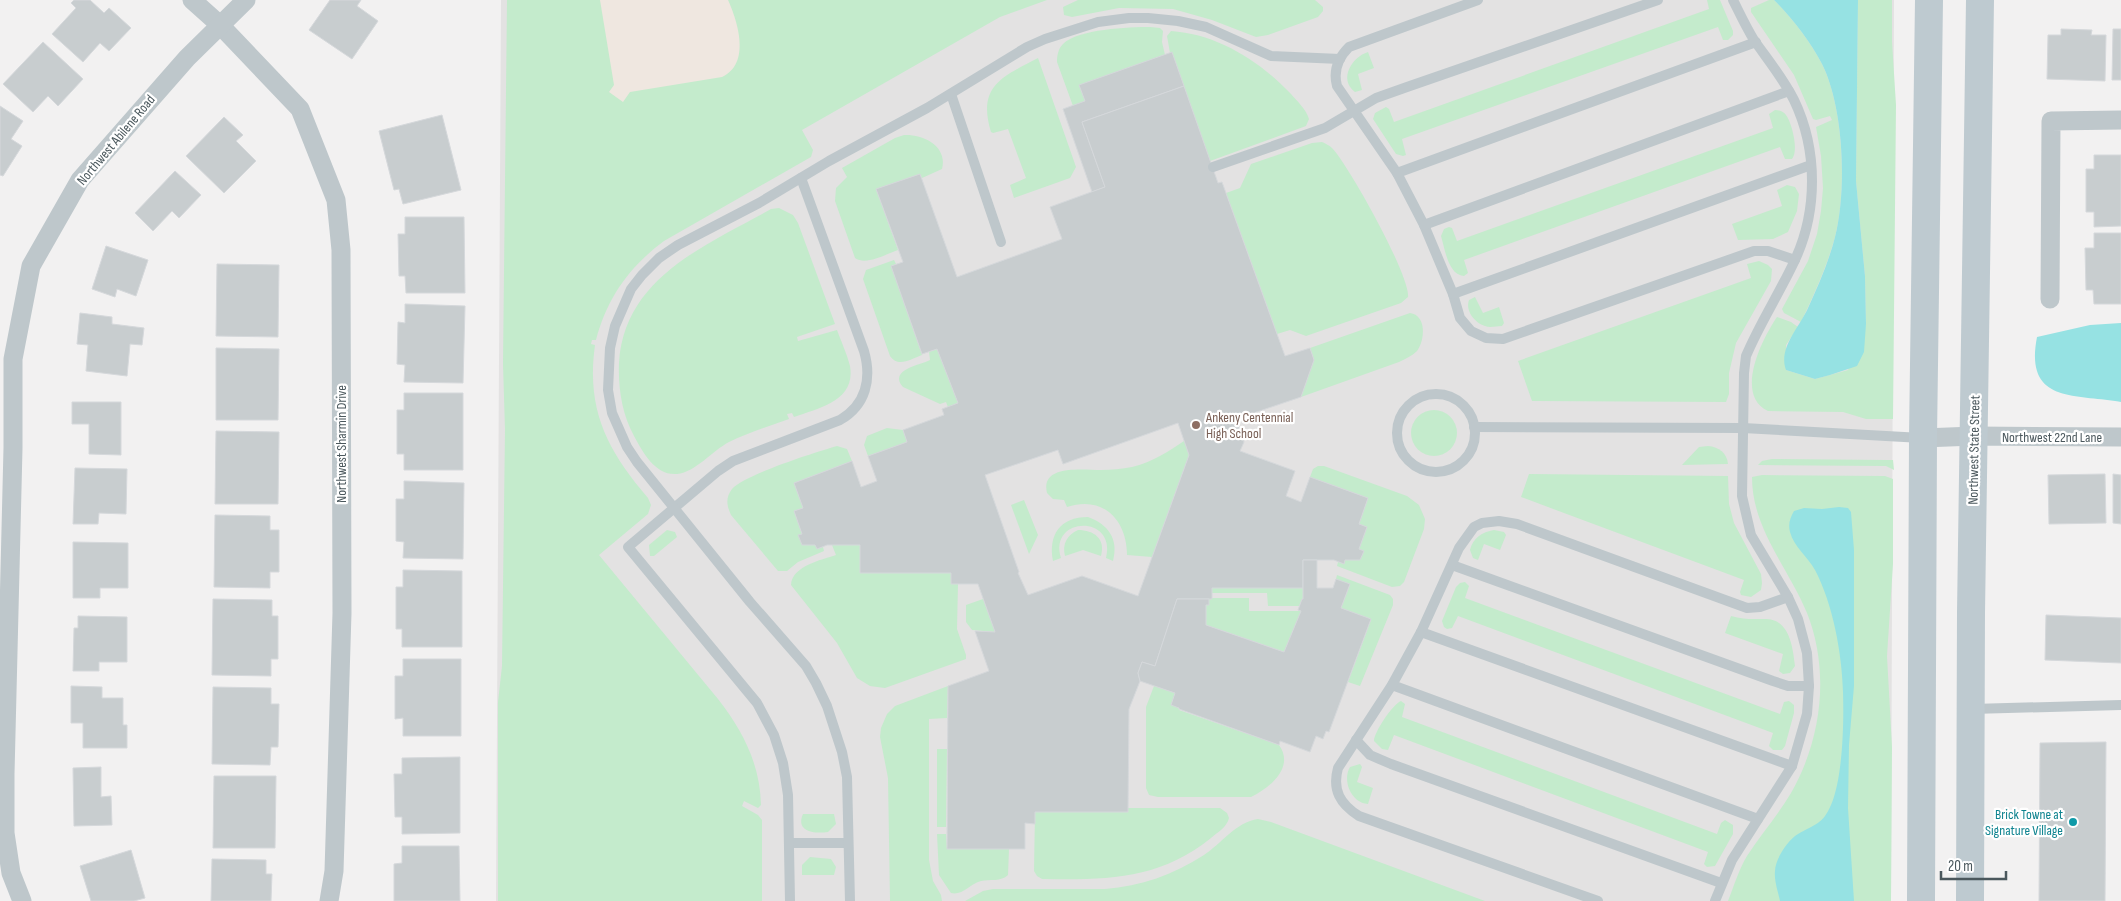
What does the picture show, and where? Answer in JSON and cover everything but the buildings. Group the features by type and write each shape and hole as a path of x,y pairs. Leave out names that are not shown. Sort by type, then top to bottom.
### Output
{"main road":[{"path":"1921,901 1929,0"},
{"name":"Northwest State Street","path":"1970,901 1971,613 1980,0"}],"street":[{"name":"Northwest Sharmin Drive","path":"192,0 220,25 300,110 336,200 341,250 342,613 334,871 329,901"},
{"name":"Northwest Abilene Road","path":"22,901 6,875 5,774 13,448 13,359 31,266 80,180 187,58 246,0"},
{"path":"2050,299 2051,121 2121,120"},
{"name":"Northwest 22nd Lane","path":"1924,438 1974,436 2121,437"}],"lane":[{"path":"1478,0 1349,47 1340,59 1335,79 1337,86 1397,173 1424,225 1453,294 1460,318 1471,331 1486,338 1503,339 1754,251 1768,251 1795,260"},
{"path":"1212,167 1325,128 1376,98 1406,86 1658,0"},
{"path":"1715,901 1732,860 1792,766 1807,714 1809,686 1807,653 1798,620 1788,596 1751,535 1742,496 1746,356 1795,260 1805,232 1810,205 1811,165 1803,120 1789,91 1768,57 1756,42 1733,0"},
{"path":"850,901 847,777 834,724 816,683 806,666 750,602 637,462 620,434 612,413 608,390 610,348 615,326 632,289 642,275 659,258 678,245 759,203 951,94 1038,41 1114,19 1138,18 1178,21 1206,27 1271,56 1340,59"},
{"path":"1397,173 1756,42"},
{"path":"1424,225 1789,91"},
{"path":"951,94 1001,242"},
{"path":"1453,294 1811,165"},
{"path":"790,901 786,779 780,750 767,720 757,703 628,547 674,507 733,461 848,416 853,412 864,394 868,374 864,351 801,178"},
{"path":"1440,394 1453,398 1464,406 1471,416 1474,427 1474,442 1470,454 1461,464 1450,470 1438,473 1425,472 1413,466 1404,457 1398,446 1397,426 1405,408 1415,400 1427,395 1440,394"},
{"path":"1474,427 1743,428 1924,438"},
{"path":"1598,901 1359,816 1348,808 1339,795 1335,780 1338,768 1392,685 1421,632 1459,548 1474,527 1490,520 1499,520 1550,535 1747,608 1760,607 1788,596"},
{"path":"1452,565 1773,682 1788,686 1809,686"},
{"path":"1421,632 1792,766"},
{"path":"1392,685 1758,820"},
{"path":"1972,709 2121,705"},
{"path":"1356,740 1370,755 1391,764 1721,883"},
{"path":"789,844 848,844"}],"shaded area":[{"name":"Ankeny Centennial High School","path":"501,0 1894,0 1891,901 496,901"}],"green space":[{"path":"507,0 1047,0 1000,17 802,130 813,150 811,157 664,241 651,251 621,284 606,310 596,340 592,340 591,344 595,345 594,390 603,428 621,463 648,498 651,505 648,514 599,555 718,699 735,723 749,749 760,790 761,805 758,808 744,801 742,806 758,815 762,820 762,901 498,901 498,702 502,666 505,430 503,364"},
{"path":"1078,0 1315,0 1323,7 1323,11 1318,17 1268,35 1256,37 1212,20 1173,9 1119,8 1072,17 1064,15 1063,7"},
{"path":"1707,0 1720,0 1733,31 1733,35 1728,40 1723,40 1718,27 1402,139 1406,155 1403,156 1396,154 1373,119 1375,113 1386,107 1389,109 1394,122 1709,9"},
{"path":"1769,0 1774,0 1787,14 1806,38 1822,64 1835,103 1839,126 1842,174 1839,218 1828,259 1801,322 1784,313 1782,309 1808,261 1817,234 1823,188 1821,156 1816,127 1832,120 1830,116 1816,120 1813,119 1794,75 1751,12 1751,8"},
{"path":"1858,0 1892,0 1892,42 1896,105 1893,419 1866,419 1843,412 1768,411 1758,403 1753,393 1752,380 1754,366 1764,339 1777,317 1791,322 1798,327 1786,345 1786,370 1815,379 1848,370 1866,324 1865,276 1856,181"},
{"path":"1117,28 1160,28 1163,31 1162,42 1165,55 1080,85 1085,101 1073,106 1057,62 1058,53 1063,44 1070,39 1092,32"},
{"path":"1171,31 1205,37 1252,60 1279,82 1301,105 1309,119 1306,126 1210,161 1172,53 1170,53 1167,36"},
{"path":"1368,52 1374,68 1358,74 1362,90 1355,92 1350,87 1347,75 1352,63"},
{"path":"1038,58 1076,167 1070,178 1014,198 1010,185 1026,178 1008,129 991,132 987,104 990,93 996,85 1014,71"},
{"path":"1775,110 1785,114 1790,124 1795,144 1792,159 1785,159 1780,147 1464,260 1468,273 1464,276 1459,275 1451,266 1441,236 1444,229 1452,228 1457,241 1773,128 1769,114"},
{"path":"904,135 926,139 938,148 943,161 942,169 922,178 920,174 876,189 898,250 870,260 860,260 855,258 835,201 836,188 847,177 842,168 895,138"},
{"path":"1322,142 1331,147 1340,158 1364,197 1400,268 1408,297 1401,303 1306,336 1290,330 1277,334 1226,193 1240,188 1251,164 1312,143"},
{"path":"1787,185 1795,187 1799,194 1797,211 1788,232 1773,239 1738,240 1732,224 1782,206 1777,190"},
{"path":"779,208 793,215 798,223 835,324 797,337 798,341 837,330 850,366 850,378 847,387 842,395 824,406 794,417 792,413 787,414 789,419 729,442 691,469 677,474 669,474 651,462 630,428 624,410 620,391 619,363 624,333 636,308 652,286 673,267 721,236 771,209"},
{"path":"894,260 896,264 891,266 922,355 901,362 893,360 890,356 863,279 866,270"},
{"path":"1759,261 1772,269 1771,281 1736,343 1729,373 1729,394 1726,402 1532,401 1518,361 1751,278 1747,264"},
{"path":"1475,297 1483,313 1499,307 1504,323 1502,326 1487,327 1474,319 1468,304 1469,300"},
{"path":"1410,313 1419,318 1423,329 1420,347 1415,353 1399,362 1301,397 1314,360 1310,348"},
{"path":"937,349 958,403 948,407 946,402 940,404 903,387 899,381 899,376 902,372 930,360 929,352"},
{"path":"1439,410 1451,416 1456,424 1456,442 1451,450 1443,455 1429,456 1417,450 1412,442 1411,428 1417,416 1425,411"},
{"path":"887,428 903,430 907,442 868,456 864,445 867,436"},
{"path":"1184,441 1189,455 1152,557 1127,555 1126,542 1118,521 1102,508 1080,504 1067,507 1064,500 1053,499 1047,493 1047,484 1050,477 1056,473 1074,470 1109,470 1132,467 1160,456"},
{"path":"837,446 847,449 852,461 794,483 803,508 794,511 802,534 799,535 815,545 817,549 823,547 824,551 798,562 787,571 778,571 731,515 727,502 728,496 739,483 751,477"},
{"path":"1708,446 1722,451 1728,464 1682,465 1699,447"},
{"path":"1772,459 1893,460 1894,470 1886,466 1758,465 1762,461"},
{"path":"1318,466 1324,466 1407,496 1419,505 1425,519 1424,529 1404,582 1400,586 1392,587 1337,566 1338,562 1344,564 1345,560 1363,551 1359,549 1367,527 1359,524 1368,498 1310,477 1313,469"},
{"path":"1529,474 1728,476 1729,504 1734,523 1761,574 1761,590 1751,597 1741,595 1740,592 1744,580 1521,497"},
{"path":"1762,475 1885,476 1893,479 1893,564 1887,656 1892,747 1891,901 1728,901 1747,856 1786,801 1802,772 1816,728 1819,704 1819,658 1807,613 1764,531 1758,514 1752,477"},
{"path":"1024,500 1038,535 1029,554 1011,505"},
{"path":"1088,517 1101,524 1110,533 1114,546 1113,561 1106,558 1107,544 1102,534 1093,528 1083,526 1072,528 1064,534 1060,544 1061,558 1053,561 1052,543 1058,529 1070,520"},
{"path":"667,530 675,532 677,537 654,556 650,556 649,545"},
{"path":"1078,530 1094,534 1100,540 1102,545 1101,556 1083,550 1065,556 1066,540"},
{"path":"1494,530 1504,532 1506,535 1500,550 1484,544 1478,560 1473,558 1470,550 1473,542 1482,534"},
{"path":"832,545 860,545 951,573 958,584 957,629 966,659 885,688 870,686 857,678 837,643 791,585 796,573 802,568 836,555"},
{"path":"1337,575 1390,595 1393,599 1393,605 1360,686 1348,682 1371,620 1341,608 1350,585 1336,579"},
{"path":"1465,582 1469,586 1465,598 1780,714 1784,702 1789,701 1794,705 1794,713 1785,746 1782,750 1773,750 1769,746 1773,733 1458,616 1452,628 1447,629 1442,621 1456,587 1460,583"},
{"path":"1212,588 1303,588 1303,599 1299,606 1268,606 1267,593 1212,593"},
{"path":"1249,598 1249,611 1301,611 1284,652 1206,625 1206,605 1209,605 1209,599"},
{"path":"983,599 995,632 972,630 966,622 966,605"},
{"path":"1731,616 1745,619 1767,619 1781,624 1789,636 1793,652 1795,666 1790,673 1783,674 1779,671 1783,654 1725,633"},
{"path":"948,686 947,718 929,719 929,860 933,881 941,895 942,901 890,901 888,778 880,737 881,728 887,714 895,706"},
{"path":"1154,686 1175,693 1179,710 1279,745 1284,761 1278,776 1266,788 1251,797 1158,797 1149,795 1146,788 1146,707"},
{"path":"1401,701 1405,704 1402,717 1717,834 1721,823 1725,820 1733,825 1733,834 1715,866 1707,867 1704,864 1708,852 1394,735 1388,750 1382,749 1374,741 1375,737 1380,725"},
{"path":"937,749 947,749 946,827 937,827"},
{"path":"1360,764 1362,767 1357,782 1373,788 1368,804 1357,800 1348,784 1347,778 1350,767"},
{"path":"1128,808 1220,808 1227,813 1229,818 1222,829 1191,852 1152,870 1110,878 1042,879 1037,876 1034,871 1035,812"},
{"path":"803,814 834,814 836,824 828,832 812,832 802,825"},
{"path":"1258,819 1271,822 1485,901 965,901 983,891 993,889 1105,889 1144,882 1169,874 1192,862 1204,855 1243,824"},
{"path":"937,834 946,834 947,849 1009,849 1008,875 999,879 977,882 959,893 951,893 939,875"},
{"path":"810,857 831,859 836,867 834,875 802,875 802,865"}],"sand":[{"path":"600,0 728,0 735,19 740,42 737,63 731,71 722,77 630,92 623,102 609,92 614,85"}],"water":[{"path":"1774,0 1858,0 1856,181 1865,276 1866,324 1864,352 1857,366 1815,379 1786,370 1784,362 1787,346 1816,291 1835,237 1839,218 1842,173 1839,126 1835,103 1822,64 1800,30"},
{"path":"2121,323 2121,402 2071,396 2057,392 2046,385 2038,374 2035,359 2037,337 2090,325"},
{"path":"1804,508 1822,509 1848,508 1851,512 1854,550 1854,686 1849,745 1848,808 1854,901 1780,901 1775,875 1780,856 1786,845 1794,837 1822,820 1831,805 1838,780 1843,718 1841,662 1832,614 1815,570 1792,537 1789,524 1794,511"}],"place":[{"name":"Ankeny Centennial High School","path":"1196,425"},
{"name":"Brick Towne at Signature Village","path":"2073,822"}]}
